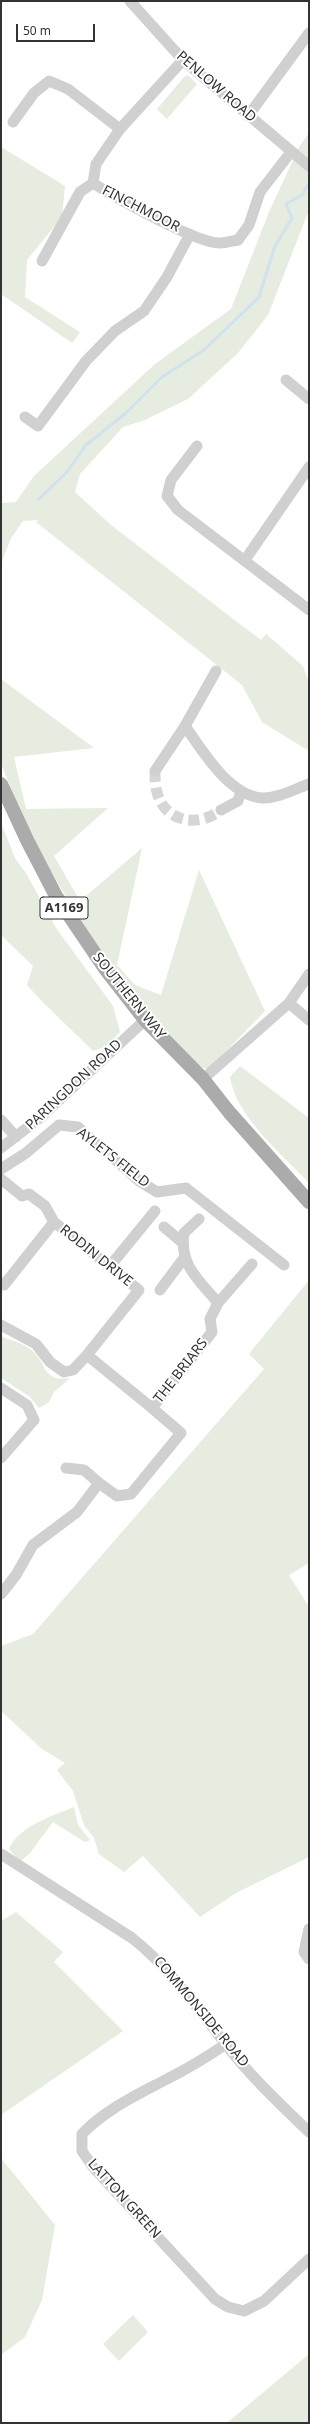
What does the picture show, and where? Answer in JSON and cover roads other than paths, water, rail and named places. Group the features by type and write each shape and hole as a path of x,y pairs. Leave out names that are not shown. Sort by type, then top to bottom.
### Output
{"main road":[{"name":"SOUTHERN WAY","path":"1,784 27,840 56,896 106,970 145,1020 203,1079 228,1112 309,1202"}],"street":[{"name":"PENLOW ROAD","path":"130,1 183,60 309,166"},
{"path":"248,116 309,34"},
{"name":"FINCHMOOR","path":"42,261 80,192 93,183 96,164 120,129 183,60"},
{"path":"13,122 34,93 49,81 68,89 120,129"},
{"name":"FINCHMOOR","path":"93,183 111,195 190,234 219,244 238,240 249,225 260,192 291,152"},
{"name":"FINCHMOOR","path":"25,417 38,426 86,360 115,331 144,310 167,277 190,234"},
{"path":"286,380 309,399"},
{"path":"198,446 171,480 167,496 178,510 309,610"},
{"path":"245,560 309,467"},
{"path":"155,771 185,726 216,672"},
{"path":"185,726 224,778 241,791 261,798 275,797 309,784"},
{"path":"221,810 238,800 241,791"},
{"path":"203,1079 289,1003 309,974"},
{"path":"289,1003 309,1020"},
{"name":"PARINGDON ROAD","path":"1,1148 42,1117 145,1020"},
{"path":"1,1120 16,1137"},
{"name":"AYLETS FIELD","path":"1,1169 26,1153 59,1126 78,1127 139,1181 156,1192 186,1188 284,1265"},
{"name":"RODIN DRIVE","path":"1,1179 22,1196 30,1194 45,1206 54,1222 139,1290 87,1354"},
{"path":"110,1266 155,1211"},
{"path":"199,1218 184,1233 184,1258 193,1274 218,1303"},
{"name":"RODIN DRIVE","path":"2,1286 54,1222"},
{"path":"164,1227 183,1243"},
{"path":"160,1290 184,1258"},
{"name":"THE BRIARS","path":"66,1468 84,1470 117,1496 131,1494 181,1433 152,1408 212,1332 210,1319 218,1303 252,1264"},
{"path":"1,1325 36,1344 50,1362 64,1372 73,1370 87,1354 152,1408"},
{"path":"1,1388 27,1405 34,1420 1,1458"},
{"path":"1,1594 16,1575 33,1545 77,1512 100,1483"},
{"name":"COMMONSIDE ROAD","path":"1,1854 132,1938 152,1953 176,1978 226,2044 309,2132"},
{"path":"309,1929 304,1952 309,1959"},
{"name":"LATTON GREEN","path":"226,2044 168,2079 133,2096 95,2120 82,2134 82,2152 93,2167 215,2298 228,2306 244,2311 264,2301 309,2259"}],"waterway":[{"path":"39,499 67,472 86,445 126,413 162,377 204,350 259,297 275,246 292,218 286,204 302,195 309,183"}],"tunnel":[{"path":"155,771 156,787 161,802 174,816 192,820 202,819 212,816 221,810"}]}
